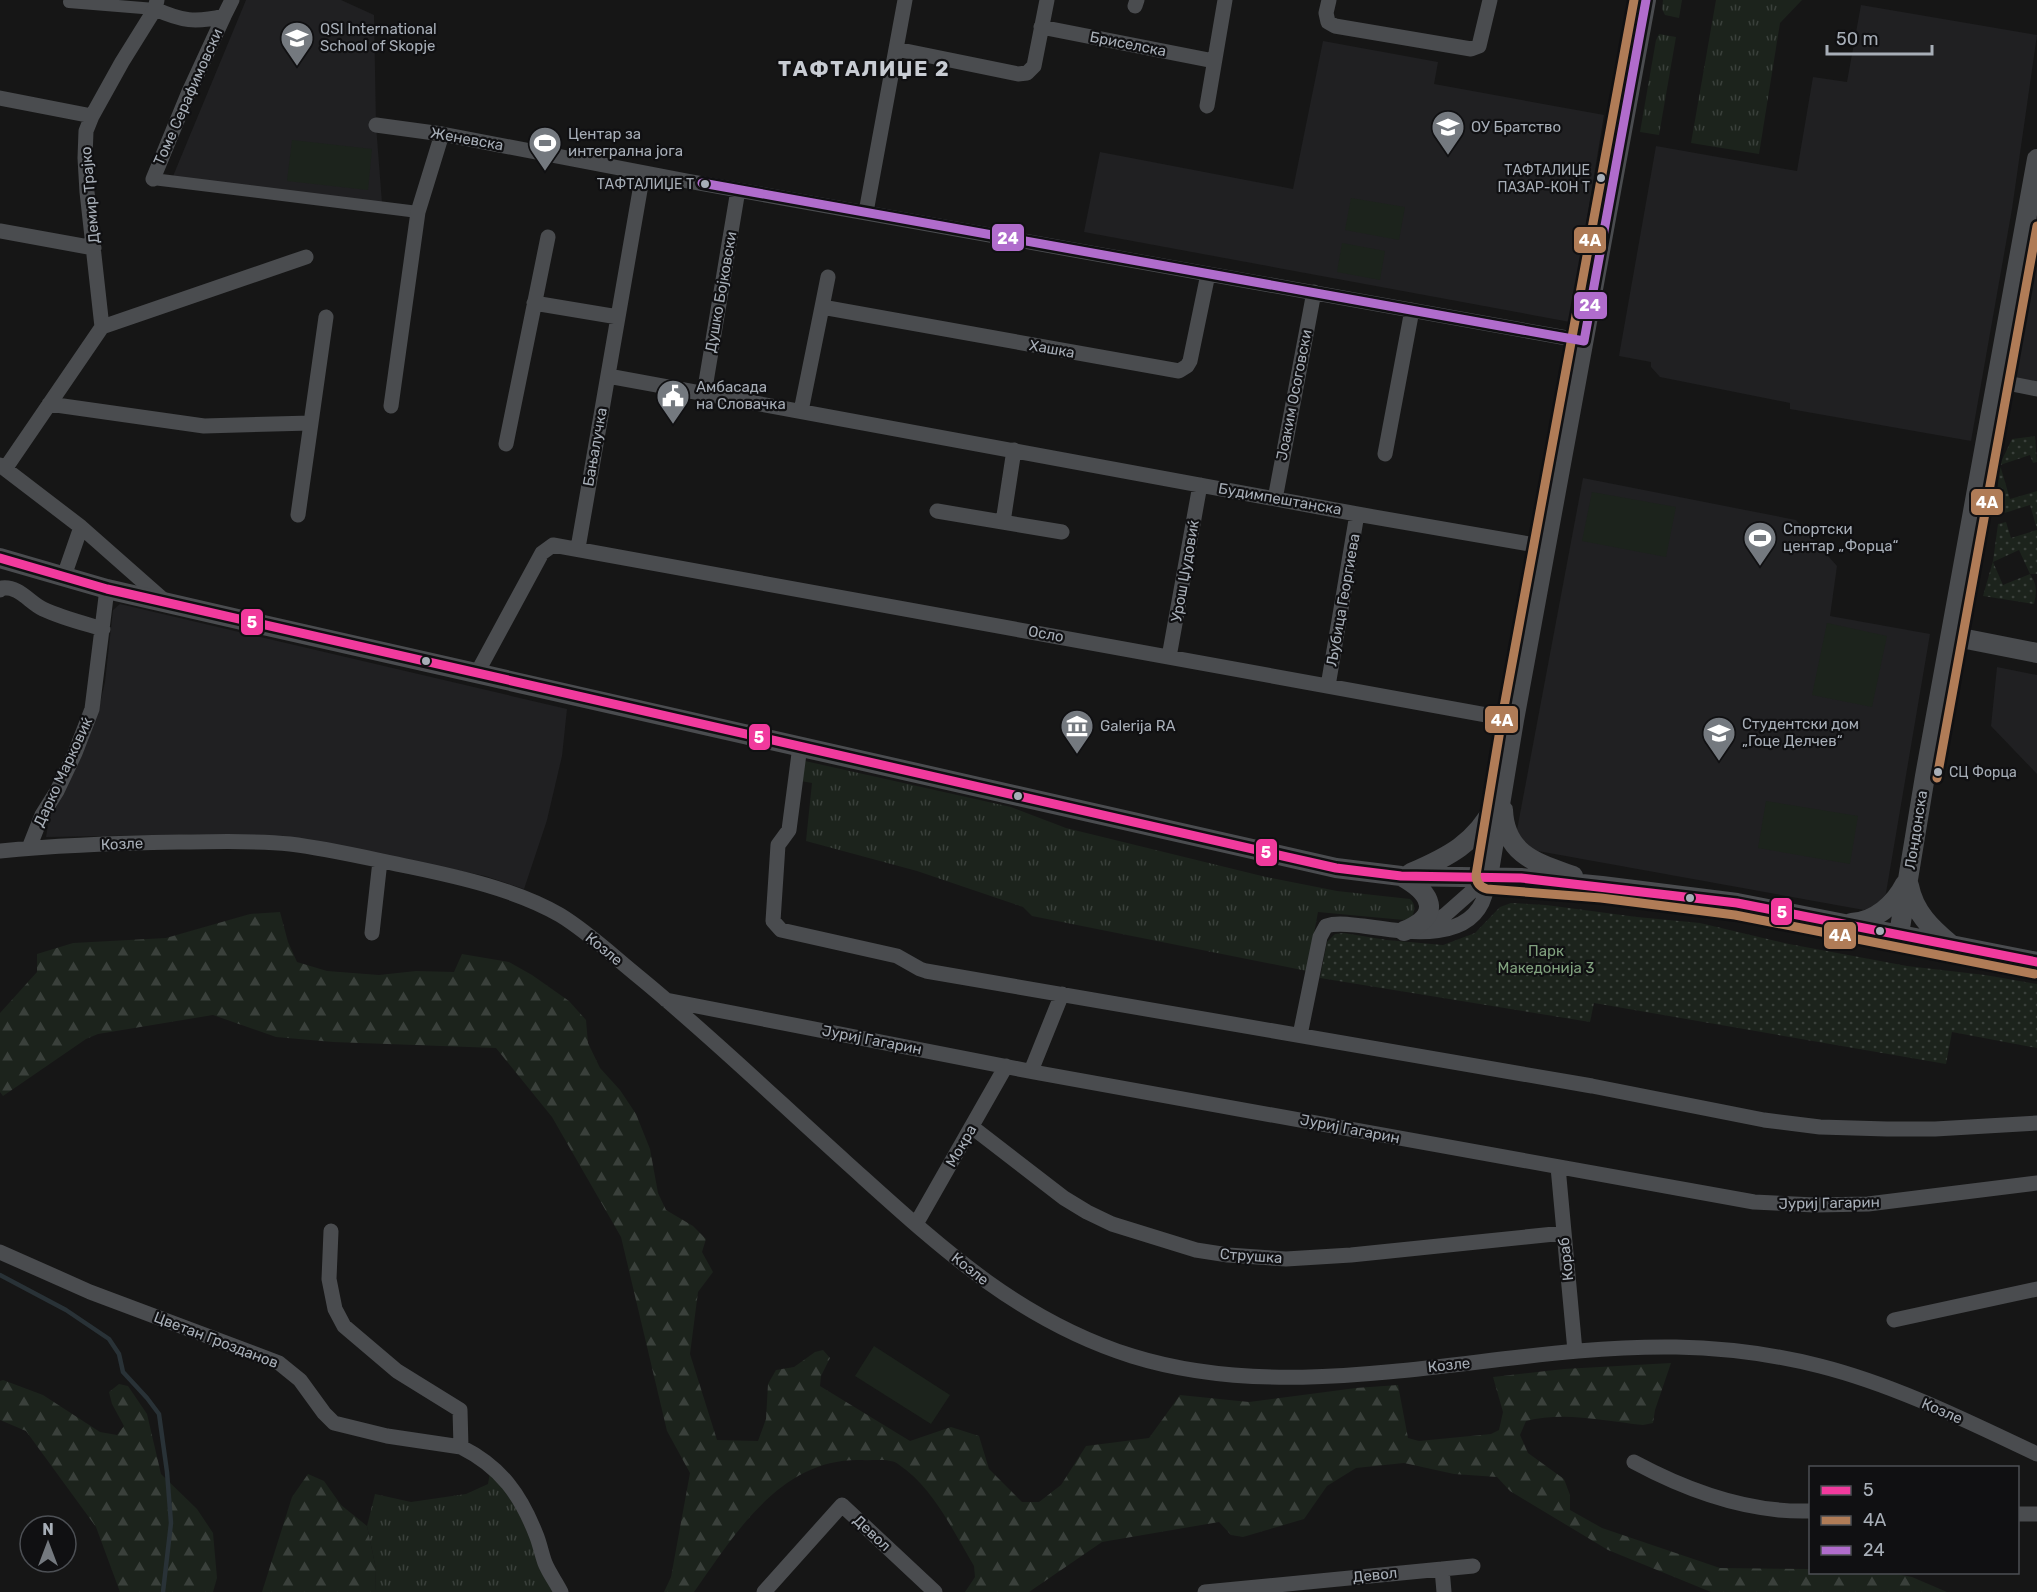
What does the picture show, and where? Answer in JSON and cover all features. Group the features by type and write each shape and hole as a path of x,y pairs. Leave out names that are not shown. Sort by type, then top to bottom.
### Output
{"street":[{"name":"Томе Серафимовски","path":"153,179 188,94 232,0"},
{"path":"866,213 905,0"},
{"path":"896,49 1018,74 1027,73 1034,66 1047,0"},
{"path":"1207,106 1225,0"},
{"path":"1329,0 1326,13 1328,22 1335,26 1471,49 1479,46 1490,0"},
{"path":"1300,1035 1324,929 1337,924 1412,931 1428,928 1488,877 1514,720 1646,0"},
{"path":"69,2 156,4"},
{"name":"Томе Серафимовски","path":"156,4 185,20 205,21 224,16"},
{"name":"Демир Трајко","path":"102,327 85,158 86,131 92,116 156,4"},
{"name":"Бриселска","path":"1041,27 1214,61"},
{"path":"0,98 92,116"},
{"name":"Женевска","path":"376,125 442,134 643,173 1584,341"},
{"path":"391,406 418,213 442,134"},
{"name":"Лондонска","path":"1899,934 2037,159"},
{"name":"Бањалучка","path":"578,548 643,173"},
{"path":"153,179 418,213"},
{"name":"Душко Бојковски","path":"704,394 738,190"},
{"path":"0,231 94,248"},
{"path":"506,444 548,237"},
{"path":"166,602 81,527 2,467 102,327 306,257"},
{"name":"Хашка","path":"822,307 1179,371 1190,361 1208,274"},
{"path":"801,411 828,277"},
{"name":"Јоаким Осоговски","path":"1275,498 1314,292"},
{"path":"534,303 618,317"},
{"path":"1386,454 1412,310"},
{"path":"298,515 326,317"},
{"name":"Будимпештанска","path":"608,376 1547,547"},
{"path":"1997,381 2037,389"},
{"path":"49,404 204,426 311,423"},
{"path":"1003,522 1014,450"},
{"name":"Урош Џудовиќ","path":"1169,657 1200,485"},
{"path":"936,511 1062,532"},
{"name":"Љубица Георгиева","path":"1328,686 1357,514"},
{"path":"64,576 81,527"},
{"path":"477,673 542,553 553,545 578,548"},
{"name":"Осло","path":"578,548 1514,720"},
{"path":"0,558 166,602 1345,869 1401,876 1488,877 1602,885 1737,903 2037,962"},
{"path":"0,590 8,587 42,609 103,629"},
{"name":"Дарко Марковиќ","path":"29,848 42,815 57,791 75,753 92,709 107,588"},
{"path":"1951,636 2037,653"},
{"path":"800,746 789,830 778,845 773,921 781,930 897,956 926,971 1592,1086 1764,1120 1820,1128 1935,1129 2037,1123"},
{"path":"1401,876 1433,863 1466,844 1483,827 1502,792"},
{"path":"1502,792 1503,818 1508,836 1520,852 1543,865 1602,885"},
{"name":"Козле","path":"0,851 140,843 287,844 447,874 538,904 578,928 666,1000 916,1224 980,1278 1036,1314 1102,1346 1168,1365 1245,1376 1306,1376 1433,1367 1575,1351 1671,1347 1718,1349 1819,1365 1871,1381 1965,1420 2037,1454"},
{"path":"372,933 380,861"},
{"path":"1401,876 1419,888 1426,896 1429,906 1427,916 1412,931"},
{"path":"1843,923 1857,922 1878,915 1896,898 1908,879"},
{"path":"1908,879 1916,907 1928,925 1952,946"},
{"path":"1031,1071 1062,994"},
{"name":"Јуриј Гагарин","path":"666,1000 1031,1071 1754,1202 1839,1205 1894,1201 2037,1183"},
{"name":"Мокра","path":"916,1224 1006,1066"},
{"name":"Струшка","path":"972,1127 1064,1198 1088,1212 1139,1233 1196,1250 1286,1259 1351,1255 1564,1233"},
{"name":"Кораб","path":"1558,1167 1575,1351"},
{"path":"331,1231 329,1279 335,1309 344,1326 397,1371 460,1410 461,1447 483,1458 506,1480 525,1508 546,1565 561,1592"},
{"name":"Цветан Грозданов","path":"0,1252 90,1292 279,1363 300,1380 334,1423 387,1436 461,1447"},
{"path":"1894,1320 2037,1289"},
{"path":"1634,1462 1663,1477 1736,1503 1770,1510 1809,1511"},
{"name":"Девол","path":"764,1592 842,1505 935,1592"},
{"path":"2019,1514 2037,1514"},
{"name":"Девол","path":"1205,1592 1473,1566"},
{"path":"1442,1569 1444,1592"}],"shaded area":[{"name":"QSI International School of Skopje","path":"246,0 341,0 374,15 376,125 382,203 171,181"},
{"path":"1861,5 2037,35 2012,209 1971,441 1790,409 1790,403 1660,377 1651,367 1651,362 1619,356 1656,146 1797,171 1813,77 1847,82"},
{"name":"ОУ Братство","path":"1323,41 1438,62 1434,84 1604,115 1570,322 1084,232 1100,152 1293,189"},
{"path":"2037,193 2037,387 2003,381"},
{"name":"Студентски дом „Гоце Делчев“","path":"1583,478 1796,520 1837,566 1830,616 1930,634 1886,893 1882,900 1874,906 1864,910 1538,851 1524,843 1517,830"},
{"path":"120,604 567,709 562,756 547,820 524,889 485,876 355,849 221,834 46,837 49,819 66,789 98,712 105,682 113,610"},
{"path":"1997,667 2037,675 2037,774 1991,726"}],"green space":[{"path":"1663,0 1682,0 1679,18 1665,15 1662,9"},
{"path":"1716,0 1802,0 1780,23 1759,154 1691,143"},
{"path":"1659,34 1676,37 1659,135 1640,132 1656,40"},
{"path":"292,140 372,149 368,190 287,181"},
{"path":"1351,198 1405,207 1399,240 1345,230"},
{"path":"1342,243 1385,251 1380,280 1337,272"},
{"path":"2035,436 2037,462 2033,463 2030,455 2000,465 2010,499 2037,491 2037,529 2030,505 1995,516 2000,464 2012,439"},
{"path":"1592,492 1676,507 1666,557 1582,541"},
{"path":"2006,522 2011,538 2037,530 2037,574 2030,574 2036,588 2034,604 1983,596 1993,561 1998,524","holes":["2019,550 2030,574 2003,585 1993,562"]},
{"path":"1827,623 1887,636 1872,707 1812,695"},
{"path":"805,761 1011,807 1066,828 1266,877 1337,891 1410,899 1414,911 1411,918 1404,920 1318,912 1307,971 1032,916 1023,907 917,871 806,841 812,783 801,781"},
{"path":"1766,801 1858,816 1850,864 1758,848"},
{"name":"Парк Македонија 3","path":"1511,903 1700,923 1789,944 1907,966 2037,984 2037,1048 1952,1032 1946,1064 1594,1003 1590,1022 1320,978 1327,942 1335,934 1344,933 1443,945 1475,933 1500,907"},
{"path":"280,912 288,942 297,962 327,971 379,975 416,971 454,972 462,954 509,962 569,1001 586,1020 588,1043 600,1068 620,1090 636,1114 650,1149 658,1193 666,1210 693,1226 706,1239 702,1252 713,1272 698,1292 690,1354 717,1440 758,1441 766,1419 768,1384 776,1370 794,1367 815,1352 823,1350 830,1358 821,1376 820,1386 910,1441 951,1427 979,1436 989,1469 1022,1502 1039,1502 1061,1485 1086,1446 1149,1438 1180,1395 1249,1402 1398,1385 1408,1438 1419,1441 1491,1434 1499,1430 1503,1412 1493,1377 1564,1369 1671,1363 1655,1410 1653,1423 1643,1425 1570,1417 1526,1421 1520,1435 1528,1453 1564,1479 1570,1495 1570,1510 1602,1528 1720,1568 1809,1569 1809,1574 1897,1574 1912,1577 1947,1592 1711,1592 1608,1550 1510,1491 1497,1477 1454,1474 1404,1463 1356,1468 1327,1486 1304,1519 1243,1537 1231,1535 1219,1522 1102,1542 1029,1592 965,1592 975,1577 974,1566 932,1497 922,1485 895,1462 862,1460 833,1462 807,1471 784,1485 744,1524 694,1592 664,1592 671,1577 690,1473 667,1431 621,1237 552,1117 496,1048 333,1042 276,1037 213,1015 98,1034 86,1039 3,1096 0,1092 0,1013 37,972 37,954 73,943 166,938 250,914"},
{"path":"874,1346 950,1395 931,1424 855,1376"},
{"path":"3,1380 43,1395 100,1432 117,1435 124,1426 112,1404 109,1392 119,1384 128,1386 147,1414 161,1474 197,1509 213,1533 217,1578 213,1592 120,1592 96,1527 26,1431 0,1420 0,1381"},
{"path":"491,1466 506,1480 561,1592 375,1592 376,1569 367,1526 375,1494 411,1502 466,1494 488,1484"},
{"path":"308,1474 324,1481 341,1505 367,1526 376,1569 375,1592 262,1592 292,1497"}],"waterway":[{"path":"0,1275 66,1310 109,1339 119,1354 123,1372 159,1414 171,1523 163,1592"}],"transit line":[{"name":"4A","path":"1634,0 1502,718 1477,880 1480,886 1487,889 1601,898 1735,915 2035,974"},
{"name":"24","path":"702,183 1584,341 1646,0"},
{"name":"4A","path":"1937,778 2037,226"},
{"name":"5","path":"0,558 107,589 1336,868 1401,876 1521,878 1737,903 2037,962"}],"place":[{"name":"QSI International School of Skopje","path":"297,67"},
{"name":"ОУ Братство","path":"1448,156"},
{"name":"Центар за интегрална јога","path":"545,172"},
{"name":"ТАФТАЛИЏЕ ПАЗАР-КОН Т","path":"1601,178"},
{"name":"ТАФТАЛИЏЕ Т","path":"705,184"},
{"name":"Амбасада на Словачка","path":"673,425"},
{"name":"Спортски центар „Форца“","path":"1760,567"},
{"name":"Galerija RA","path":"1077,755"},
{"name":"Студентски дом „Гоце Делчев“","path":"1719,762"},
{"name":"СЦ Форца","path":"1938,772"}],"district":[{"name":"ТАФТАЛИЏЕ 2","path":"864,69"}]}
